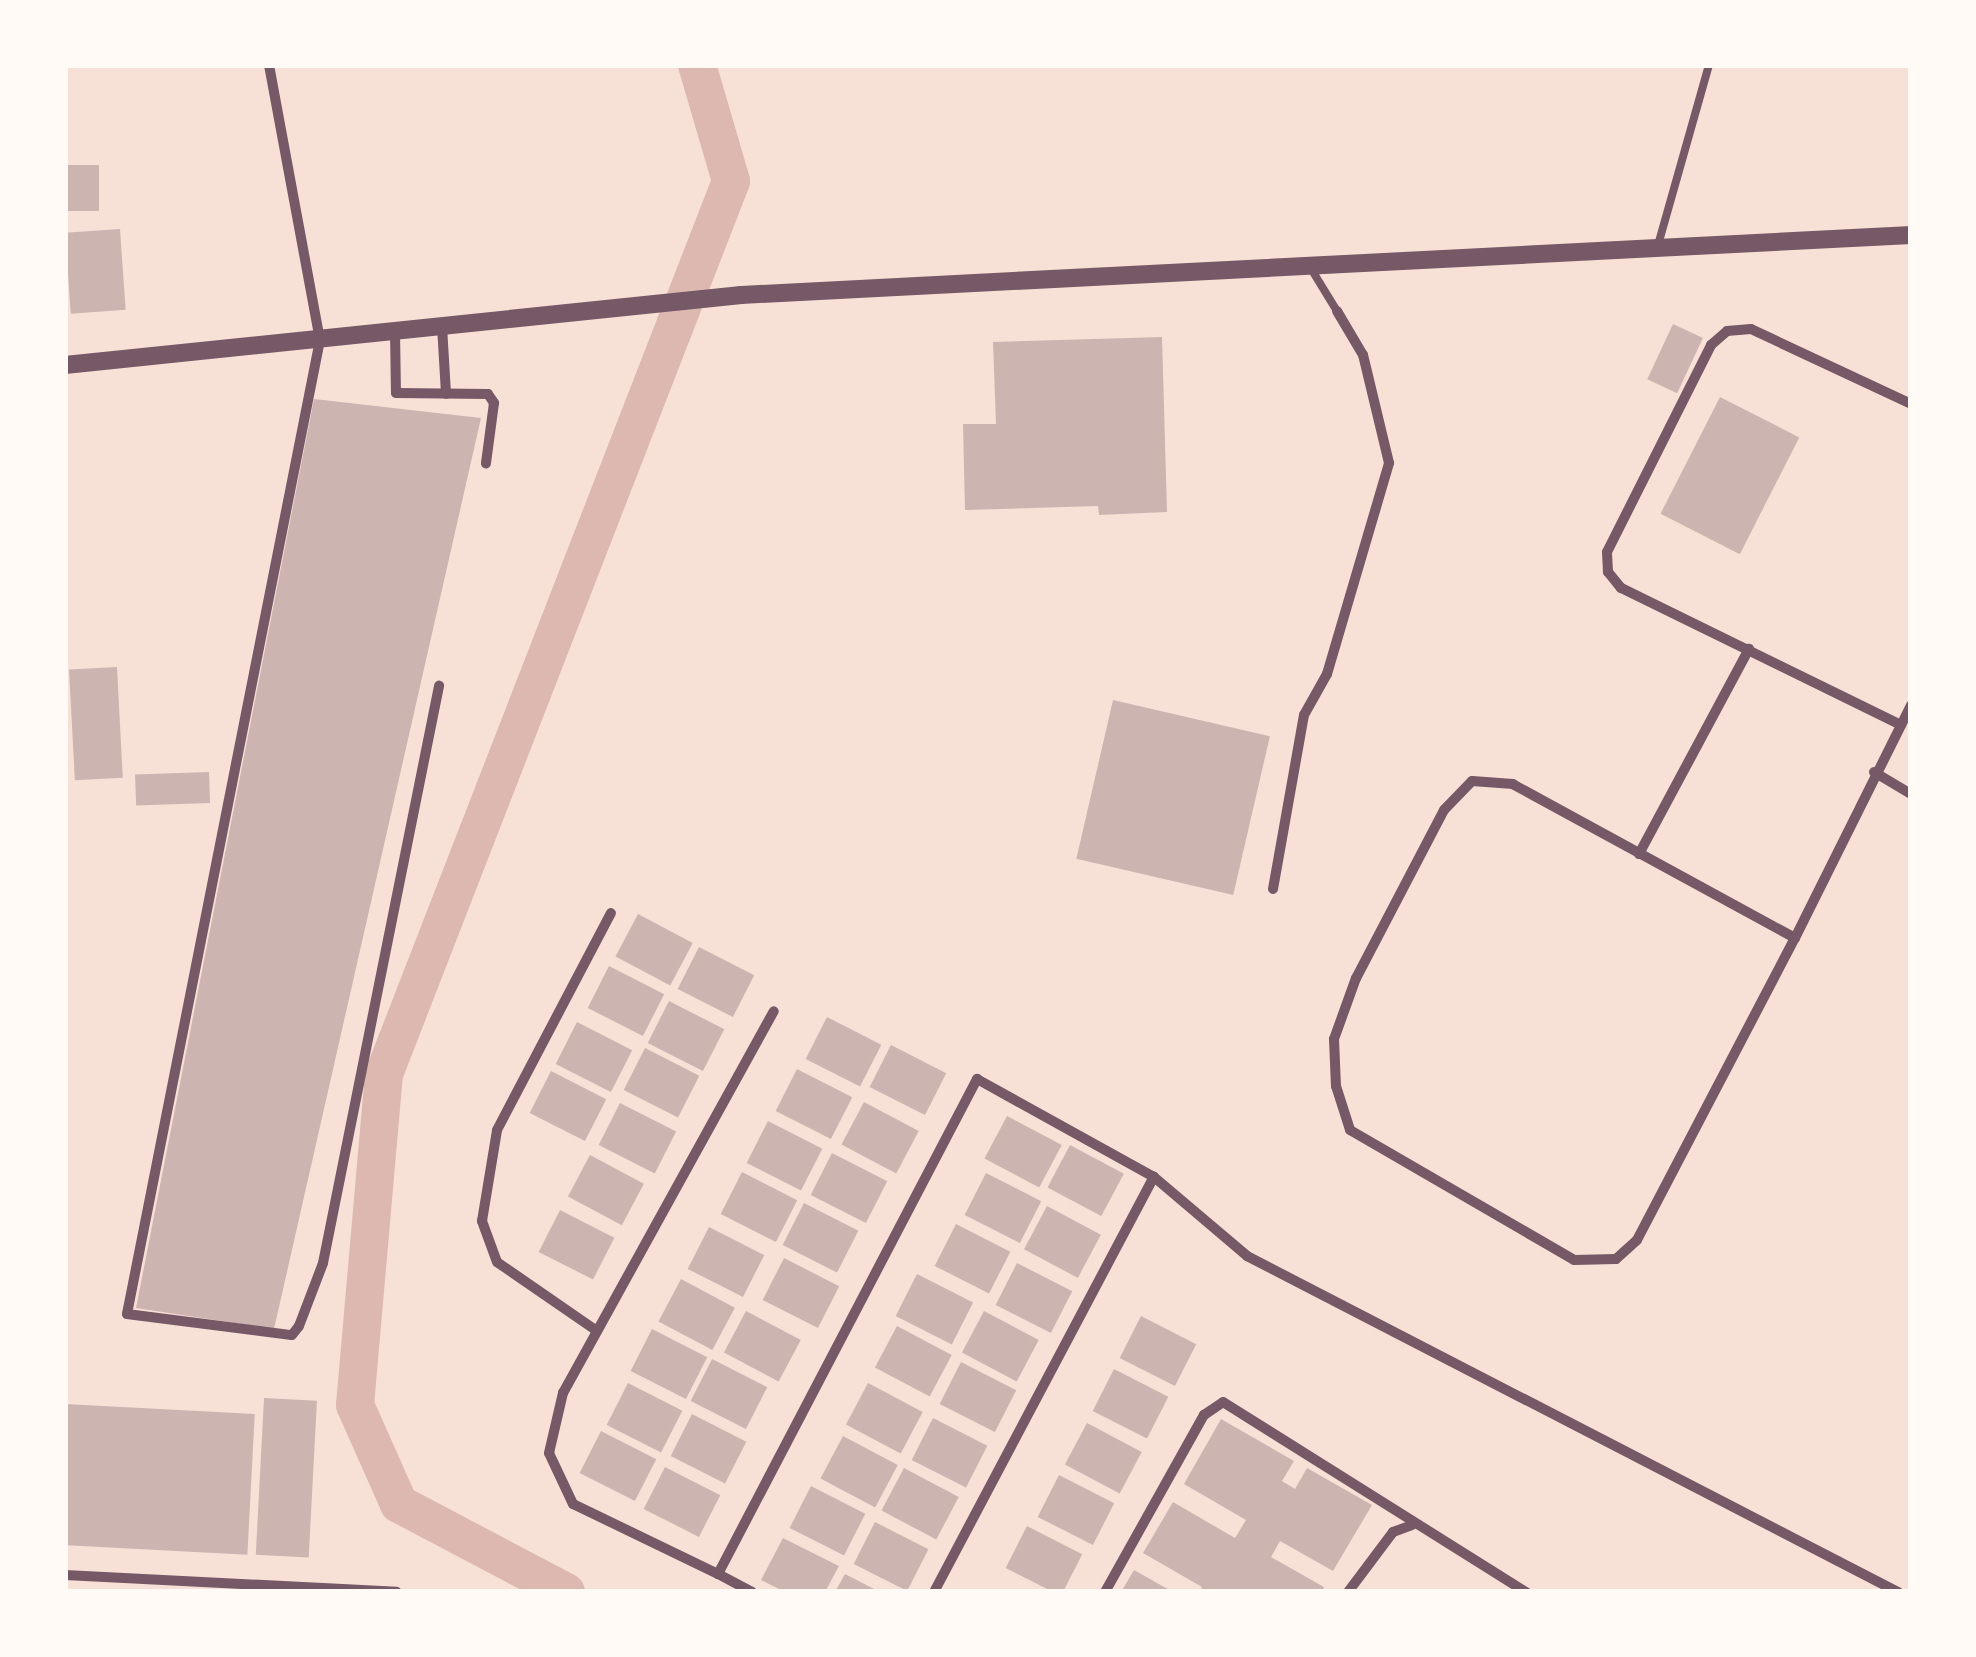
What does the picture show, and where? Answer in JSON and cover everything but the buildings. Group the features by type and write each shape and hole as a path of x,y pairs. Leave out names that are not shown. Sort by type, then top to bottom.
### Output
{"street":[{"path":"269,65 320,340 127,1314 292,1335 300,1326 324,1262 438,686"},
{"path":"65,366 741,295 1911,236"},
{"path":"1273,889 1304,715 1327,674 1389,463 1364,355 1337,311"},
{"path":"442,325 446,394"},
{"path":"1901,725 1621,588 1608,572 1607,552 1710,344 1727,331 1750,329 1911,404"},
{"path":"395,331 396,394 488,394 494,403 486,463"},
{"path":"1639,854 1749,649"},
{"path":"1795,938 1513,784 1472,780 1436,827 1356,978 1334,1039 1336,1086 1350,1130 1574,1260 1616,1259 1638,1240 1795,938 1874,772 1911,705"},
{"path":"1874,772 1911,794"},
{"path":"597,1331 497,1262 482,1221 498,1130 611,914"},
{"path":"752,1592 573,1504 556,1480 549,1453 554,1419 597,1331 774,1011"},
{"path":"718,1574 977,1079 1154,1177 1247,1256 1898,1592"},
{"path":"934,1592 1154,1177"},
{"path":"1105,1592 1204,1415 1222,1402 1412,1526 1526,1592"},
{"path":"1348,1592 1392,1532 1412,1526"},
{"path":"65,1576 213,1578 397,1592"},
{"path":"211,1592 213,1578"}],"lane":[{"path":"1657,250 1710,65"},
{"path":"1310,267 1337,311"}],"waterway":[{"path":"566,1592 399,1504 355,1405 384,1074 731,181 697,65"}]}
